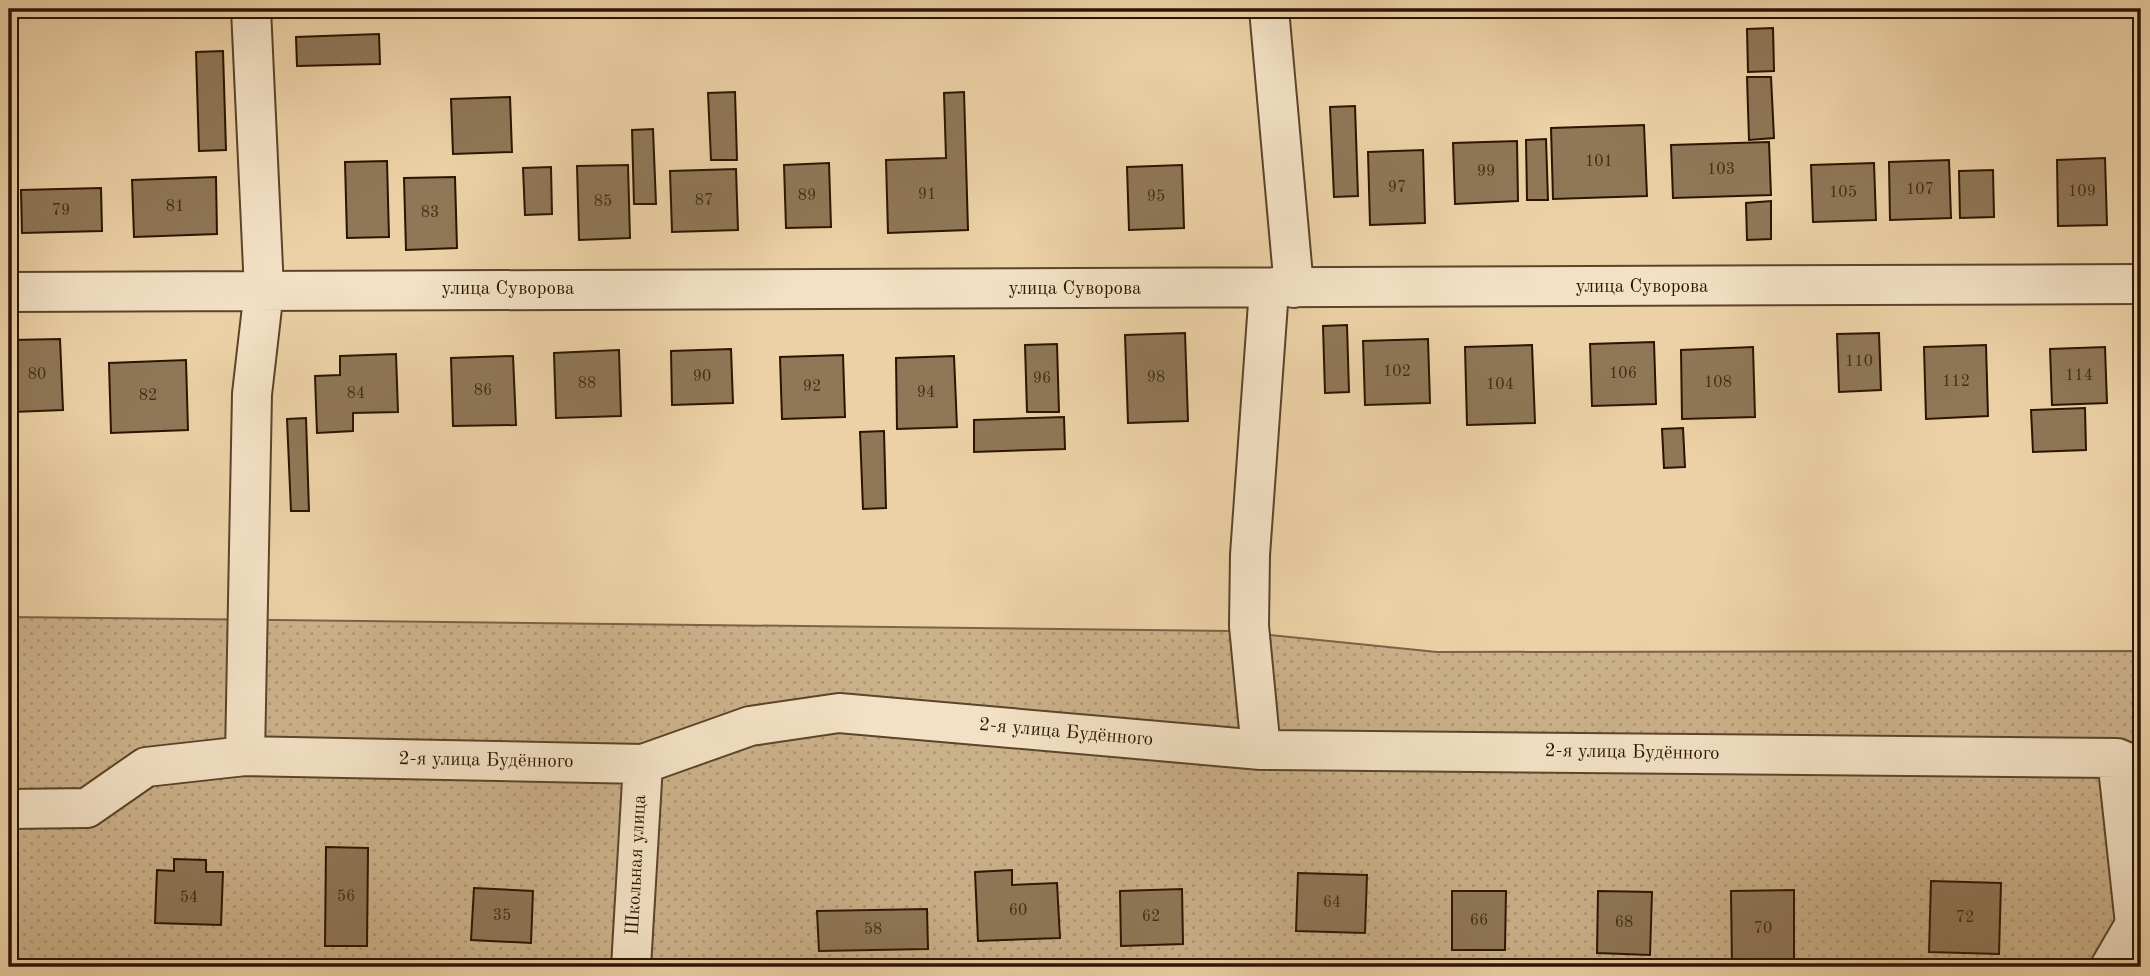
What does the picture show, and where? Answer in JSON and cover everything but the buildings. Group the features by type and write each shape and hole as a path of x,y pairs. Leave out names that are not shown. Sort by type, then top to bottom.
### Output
{"street":[{"path":"245,757 252,394 264,290 251,9"},
{"path":"1261,750 1250,626 1250,555 1281,288 1269,9"},
{"name":"улица Суворова","path":"9,292 2141,284"},
{"name":"2-я улица Будённого","path":"9,809 87,808 146,767 245,757 643,764 750,726 839,713 1261,750 2129,763"},
{"path":"2110,967 2135,924 2129,763"},
{"name":"Школьная улица","path":"631,967 643,764"}],"shaded area":[{"path":"9,617 1232,631 1437,652 2141,651 2141,967 9,967"}]}
